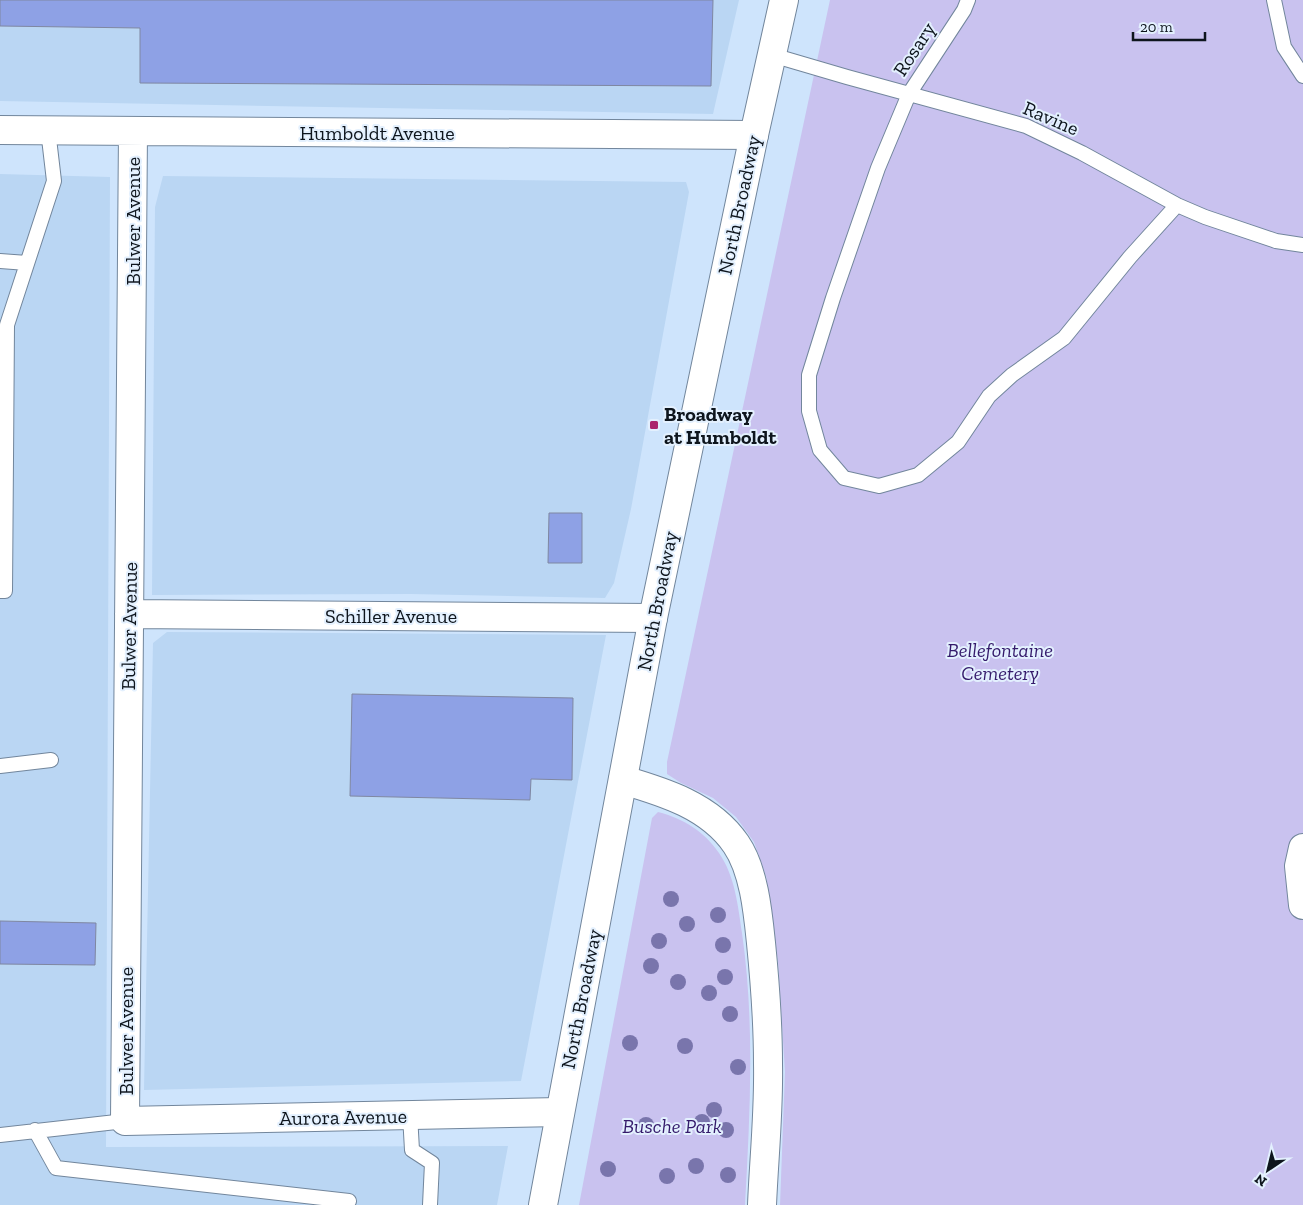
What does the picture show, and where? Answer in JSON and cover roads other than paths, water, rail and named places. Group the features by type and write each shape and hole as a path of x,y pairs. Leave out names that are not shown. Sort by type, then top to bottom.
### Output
{"street":[{"name":"North Broadway","path":"543,1205 653,618 784,0"},
{"name":"Humboldt Avenue","path":"0,130 754,135"},
{"name":"Bulwer Avenue","path":"125,1121 133,131"},
{"name":"Schiller Avenue","path":"129,614 653,618"},
{"path":"622,780 671,796 715,821 737,844 749,873 755,899 762,957 768,1064 762,1205"},
{"path":"1303,848 1299,866 1303,905"},
{"name":"Aurora Avenue","path":"125,1121 560,1112"}],"lane":[{"name":"Rosary","path":"968,0 964,10 909,94 878,168 833,298 809,375 809,411 820,450 844,478 879,486 918,475 958,442 989,396 1012,375 1064,338 1130,258 1177,205"},
{"path":"1274,0 1284,47 1303,76"},
{"name":"Ravine","path":"772,55 1026,126 1090,157 1177,205 1205,217 1276,241 1303,245"},
{"path":"0,590 5,591 7,325 54,181 48,130"},
{"path":"0,261 27,263"},
{"path":"0,766 51,760"},
{"path":"410,1115 412,1150 432,1163 430,1205"},
{"path":"0,1135 125,1121"},
{"path":"35,1130 56,1168 349,1200"}],"place":[{"name":"Broadway at Humboldt","path":"654,425"}],"park label":[{"name":"Bellefontaine Cemetery","path":"1000,662"},
{"name":"Busche Park","path":"672,1126"}]}
